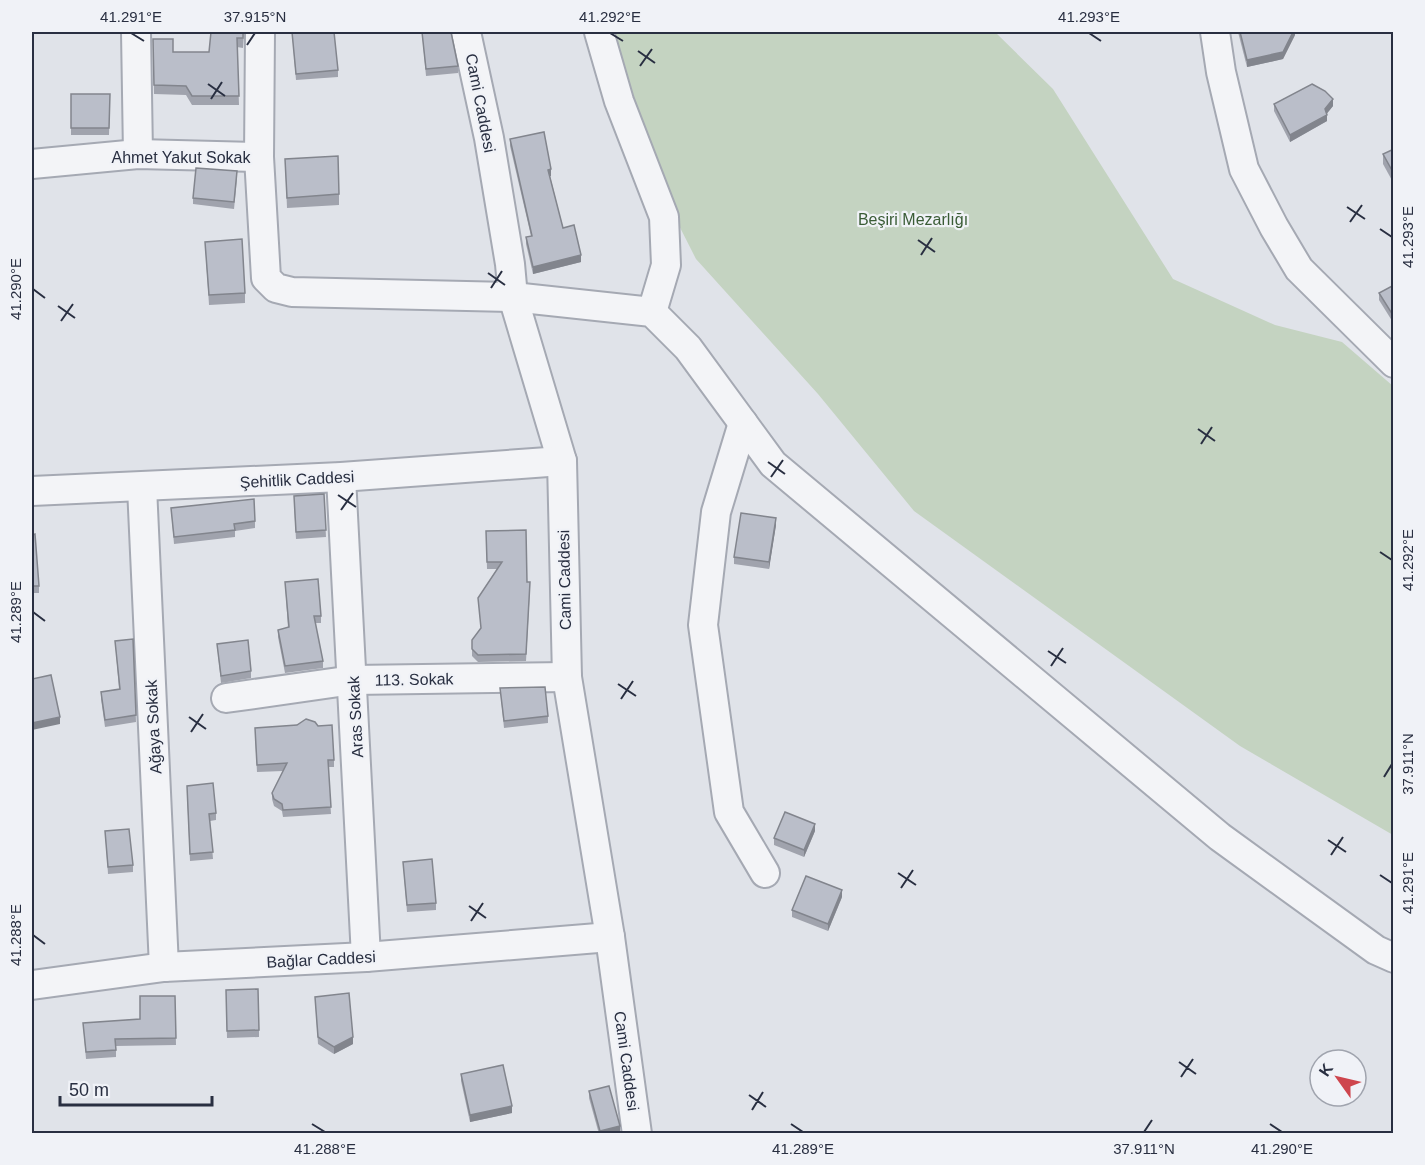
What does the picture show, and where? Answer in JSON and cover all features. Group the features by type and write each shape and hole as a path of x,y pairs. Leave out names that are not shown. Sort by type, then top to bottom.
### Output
{"street":[{"path":"136,32 138,154"},
{"path":"260,32 259,157 266,278 276,288 292,292 513,297 652,312 688,348 773,464 1220,837 1376,950 1394,958"},
{"name":"Cami Caddesi","path":"466,32 489,138 510,264 513,297 562,461 567,677 610,937 637,1134"},
{"path":"599,32 619,101 664,217 666,265 652,312"},
{"path":"1215,32 1221,72 1244,169 1274,227 1299,269 1394,363"},
{"name":"Ahmet Yakut Sokak","path":"32,164 138,154 259,157"},
{"path":"743,423 716,512 703,625 729,812 765,873"},
{"name":"Şehitlik Caddesi","path":"32,490 341,477 562,461"},
{"name":"Aras Sokak","path":"341,477 366,957"},
{"name":"Ağaya Sokak","path":"142,487 164,967"},
{"name":"113. Sokak","path":"226,698 353,680 567,677"},
{"name":"Bağlar Caddesi","path":"32,985 164,967 366,957 610,937"}],"green space":[{"name":"Beşiri Mezarlığı","path":"615,32 995,32 1053,89 1173,279 1275,325 1342,342 1393,386 1393,835 1240,746 914,511 818,394 696,259 662,192 619,55"}],"building":[{"path":"211,32 243,32 243,38 237,38 239,96 192,96 186,86 154,85 153,39 173,39 173,52 209,52"},
{"path":"292,32 334,32 338,70 296,74"},
{"path":"422,32 451,32 458,66 426,69"},
{"path":"1240,32 1293,32 1283,52 1247,60"},
{"path":"1312,84 1325,91 1333,99 1325,109 1327,115 1290,135 1274,104"},
{"path":"71,94 110,94 109,128 71,128"},
{"path":"544,132 551,169 548,170 563,228 574,225 581,255 533,267 526,237 532,236 510,139"},
{"path":"1394,149 1394,174 1383,154"},
{"path":"338,156 339,194 287,198 285,159"},
{"path":"196,168 237,171 234,202 193,198"},
{"path":"242,239 245,293 209,295 205,242"},
{"path":"1394,285 1394,317 1379,293"},
{"path":"324,494 326,530 296,532 294,496"},
{"path":"254,499 255,521 234,524 235,530 174,537 171,508"},
{"path":"741,513 776,518 769,562 734,557"},
{"path":"526,530 527,582 530,582 526,654 478,655 472,649 472,640 481,628 478,598 502,562 487,562 486,531"},
{"path":"35,534 39,586 32,586 32,535"},
{"path":"318,579 321,616 314,616 323,661 285,666 278,630 289,627 285,582"},
{"path":"133,639 136,715 105,720 101,692 120,689 115,641"},
{"path":"248,640 251,671 221,676 217,644"},
{"path":"51,675 60,717 32,723 32,679"},
{"path":"545,687 548,716 504,721 500,688"},
{"path":"306,719 315,722 318,726 332,725 334,760 328,760 331,807 283,810 282,804 274,799 272,793 287,763 257,765 255,728 297,725"},
{"path":"213,783 216,813 209,814 213,852 190,854 187,786"},
{"path":"785,812 815,824 804,850 774,838"},
{"path":"129,829 133,865 108,867 105,831"},
{"path":"432,859 436,903 407,905 403,862"},
{"path":"806,876 842,890 828,924 792,910"},
{"path":"258,989 259,1030 227,1031 226,990"},
{"path":"349,993 353,1037 334,1047 318,1037 315,997"},
{"path":"140,996 175,996 176,1038 115,1039 116,1050 86,1052 83,1023 140,1019"},
{"path":"503,1065 512,1106 470,1115 461,1074"},
{"path":"609,1086 620,1126 600,1131 589,1091"}]}
